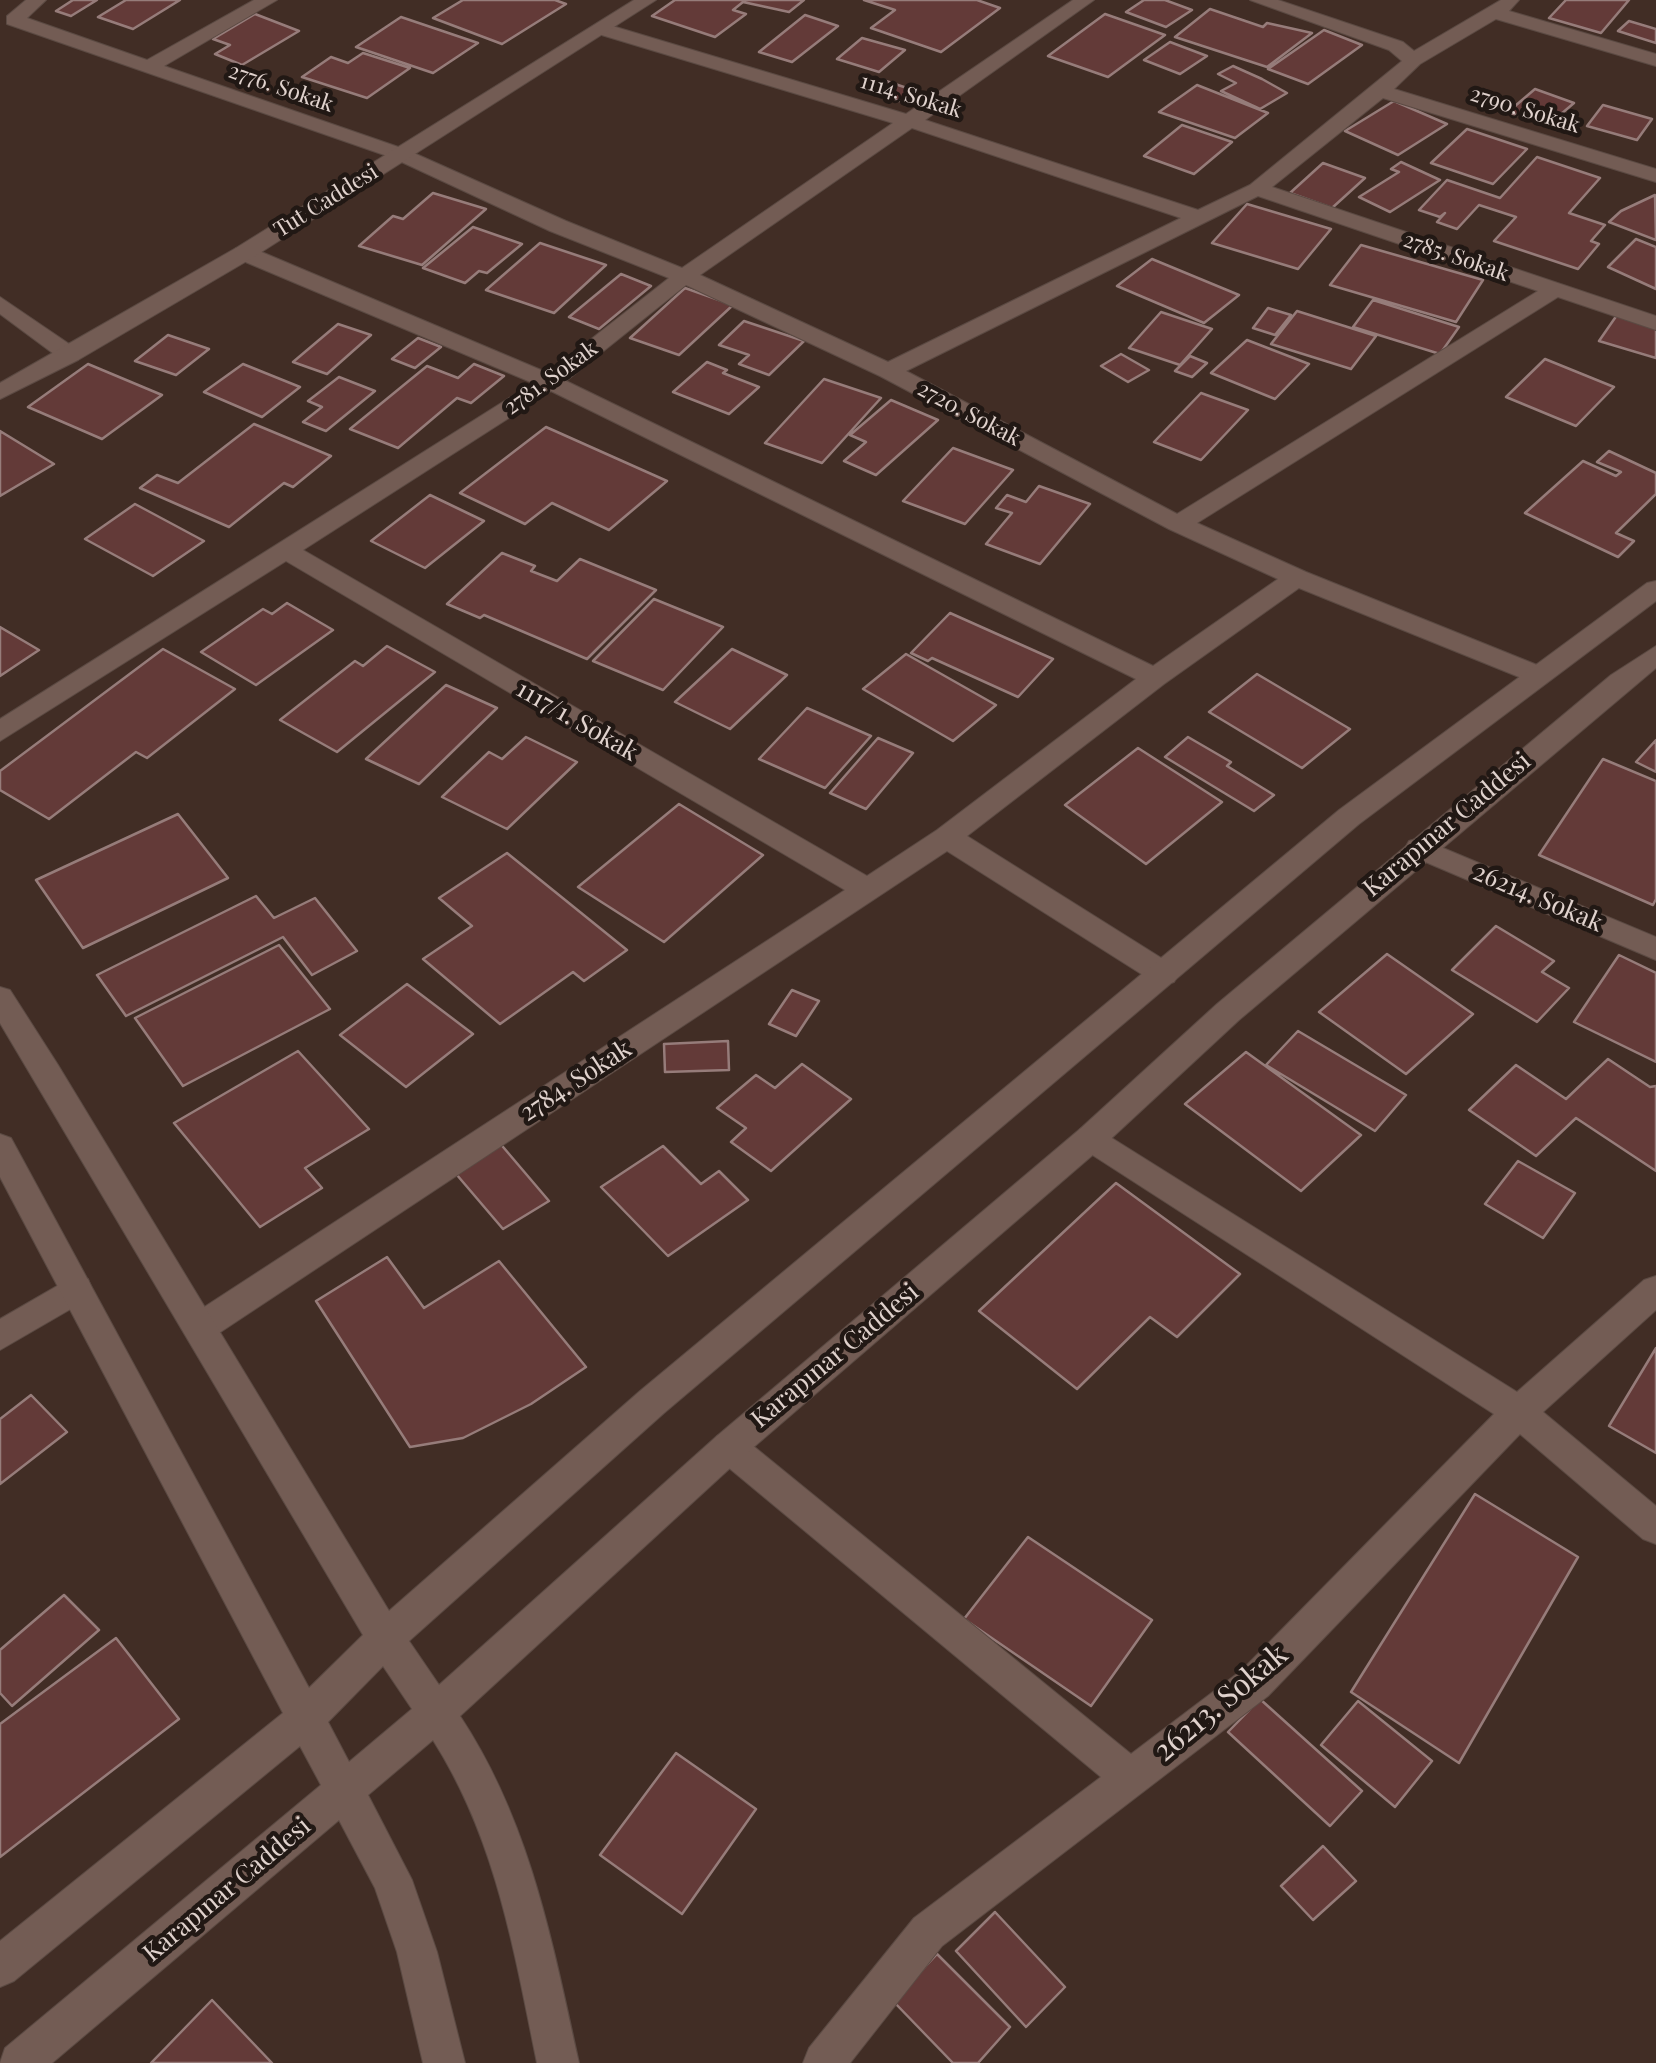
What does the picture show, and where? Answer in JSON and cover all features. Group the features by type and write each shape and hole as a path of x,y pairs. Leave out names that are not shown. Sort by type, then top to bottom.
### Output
{"street":[{"path":"7,26 38,0"},
{"path":"146,68 268,0"},
{"name":"Tut Caddesi","path":"0,392 70,356 244,252 647,0"},
{"name":"2781. Sokak","path":"0,732 550,382 684,276 1085,0"},
{"path":"1259,0 1396,46 1413,60"},
{"path":"888,372 1257,189 1406,70 1413,60 1514,0"},
{"path":"1496,13 1656,60"},
{"name":"2776. Sokak","path":"7,26 146,68 400,154"},
{"name":"1114. Sokak","path":"602,29 912,122 1202,218"},
{"name":"2790. Sokak","path":"1379,91 1656,176"},
{"name":"2720. Sokak","path":"400,154 558,226 684,276 888,372 1178,524 1297,578 1538,675"},
{"name":"2785. Sokak","path":"1257,189 1656,322"},
{"path":"244,252 550,382 1156,678"},
{"path":"1178,524 1554,290"},
{"path":"0,304 70,356"},
{"name":"1117/1. Sokak","path":"288,552 866,889"},
{"name":"2784. Sokak","path":"204,1326 947,836 1156,678 1297,578"},
{"path":"0,1967 304,1718 385,1639 652,1402 1349,817 1656,589"},
{"name":"Karapınar Caddesi","path":"20,2063 434,1715 729,1447 1091,1138 1228,1012 1419,848 1656,656"},
{"path":"947,836 1164,974"},
{"name":"26214. Sokak","path":"1419,848 1656,949"},
{"path":"0,998 204,1326 385,1639 469,1762 514,1870 558,2063"},
{"path":"1091,1138 1520,1412 1656,1528"},
{"path":"0,1148 392,1880 416,1952 444,2063"},
{"path":"0,1336 76,1289"},
{"name":"26213. Sokak","path":"824,2063 928,1932 1255,1683 1520,1412 1656,1290"},
{"path":"729,1447 1130,1777"}],"building":[{"path":"73,0 97,0 71,16 56,11"},
{"path":"126,0 180,0 133,29 98,17"},
{"path":"463,0 555,0 566,4 502,44 433,18"},
{"path":"675,0 804,0 789,12 743,2 733,10 746,14 715,37 652,16"},
{"path":"864,0 977,0 1000,8 941,52 871,28 895,10"},
{"path":"1144,0 1165,0 1192,10 1166,27 1126,12"},
{"path":"1566,0 1629,0 1601,33 1549,18"},
{"path":"1210,9 1263,27 1267,23 1312,33 1267,67 1175,37"},
{"path":"255,14 299,31 242,65 215,54 230,45 213,39"},
{"path":"1105,14 1165,35 1108,77 1048,56"},
{"path":"805,15 838,26 792,62 759,52"},
{"path":"401,17 478,43 433,73 356,47"},
{"path":"1629,21 1656,29 1656,43 1618,31"},
{"path":"1324,30 1362,45 1308,84 1268,69"},
{"path":"862,38 905,50 879,72 837,59"},
{"path":"1170,42 1207,56 1180,74 1144,60"},
{"path":"363,53 410,68 367,98 302,77 331,57 348,63"},
{"path":"1233,66 1287,93 1260,109 1221,91 1236,83 1218,74"},
{"path":"883,80 913,90 899,101 869,91"},
{"path":"1197,85 1268,113 1235,138 1159,112"},
{"path":"1535,89 1574,103 1547,126 1508,112"},
{"path":"1394,101 1447,124 1398,155 1345,131"},
{"path":"1603,105 1652,119 1637,140 1587,126"},
{"path":"1182,125 1232,142 1194,174 1144,156"},
{"path":"1467,129 1527,149 1493,184 1431,163"},
{"path":"1537,157 1600,178 1569,213 1605,225 1591,241 1599,244 1578,269 1494,241 1516,217 1479,205 1457,229 1437,222 1445,213 1440,217 1419,210 1447,180 1500,198"},
{"path":"1401,162 1440,180 1390,212 1359,197 1399,172 1391,169"},
{"path":"1323,163 1365,178 1332,208 1290,193"},
{"path":"433,193 486,209 422,265 359,246 393,216 403,219"},
{"path":"1655,195 1656,240 1609,222 1621,211"},
{"path":"1247,204 1331,229 1298,269 1212,243"},
{"path":"473,227 522,244 487,273 479,271 465,283 423,268"},
{"path":"1636,239 1656,247 1656,289 1608,267"},
{"path":"540,243 606,265 554,313 486,290"},
{"path":"1361,245 1483,280 1456,322 1330,285"},
{"path":"1152,259 1239,295 1204,323 1117,286"},
{"path":"621,274 651,286 599,329 569,317"},
{"path":"685,288 733,305 679,355 630,338"},
{"path":"1373,300 1459,327 1440,354 1353,327"},
{"path":"1268,308 1291,315 1275,335 1253,328"},
{"path":"1297,311 1376,336 1351,369 1271,344"},
{"path":"1161,312 1212,329 1180,365 1129,348"},
{"path":"1617,315 1656,327 1656,358 1599,341"},
{"path":"744,321 804,341 769,375 739,364 749,355 719,345"},
{"path":"338,324 371,335 327,374 293,362"},
{"path":"168,335 209,349 176,375 135,361"},
{"path":"418,338 441,347 415,368 392,359"},
{"path":"1247,340 1309,364 1275,399 1211,373"},
{"path":"1121,354 1149,370 1128,382 1101,366"},
{"path":"1190,356 1207,363 1192,377 1175,371"},
{"path":"1545,359 1614,387 1576,426 1506,397"},
{"path":"707,362 759,387 729,414 673,392"},
{"path":"88,364 162,395 102,439 28,407"},
{"path":"243,364 300,387 262,417 204,392"},
{"path":"474,364 504,376 471,403 457,398 398,448 350,429 427,366 458,378"},
{"path":"339,377 375,391 326,431 303,422 322,407 308,401"},
{"path":"824,379 881,398 822,463 765,443"},
{"path":"1201,393 1248,410 1201,460 1154,442"},
{"path":"891,400 938,420 876,475 844,461 866,442 850,435"},
{"path":"254,424 331,456 293,487 284,483 229,527 140,488 157,475 178,483"},
{"path":"546,427 667,481 609,530 552,503 525,524 460,493"},
{"path":"0,431 54,464 0,496"},
{"path":"953,448 1013,470 965,524 903,501"},
{"path":"1609,451 1656,473 1656,494 1616,533 1634,541 1618,557 1525,513 1583,461 1616,476 1621,472 1597,462"},
{"path":"1039,486 1090,504 1040,564 986,544 1012,513 996,508 1007,495 1026,502"},
{"path":"430,495 484,521 425,568 371,541"},
{"path":"135,504 204,541 153,576 85,539"},
{"path":"502,553 535,566 531,571 557,581 580,559 656,590 587,659 484,615 480,618 447,604"},
{"path":"654,599 723,627 663,690 593,661"},
{"path":"287,603 333,630 256,685 201,652 263,609 272,614"},
{"path":"950,613 1053,659 1018,697 932,658 928,661 911,653"},
{"path":"0,627 39,650 0,676"},
{"path":"387,646 435,672 337,752 280,720 355,661 363,666"},
{"path":"163,649 235,689 147,758 136,752 49,819 0,790 0,771"},
{"path":"732,649 787,675 730,729 675,702"},
{"path":"906,654 996,705 953,741 863,689"},
{"path":"1257,674 1350,729 1302,768 1209,712"},
{"path":"446,685 497,708 419,784 366,759"},
{"path":"807,708 871,736 825,788 759,759"},
{"path":"526,737 577,762 507,829 442,797 489,752 502,759"},
{"path":"1188,737 1231,762 1227,766 1274,795 1254,811 1165,757"},
{"path":"878,738 913,753 866,809 830,793"},
{"path":"1656,740 1656,772 1636,762"},
{"path":"1138,748 1222,802 1146,864 1065,805"},
{"path":"1603,759 1656,781 1653,905 1539,855"},
{"path":"679,804 763,855 664,942 578,887"},
{"path":"178,814 228,878 83,948 36,880"},
{"path":"507,853 627,950 584,981 573,972 500,1024 423,959 472,926 439,898"},
{"path":"256,896 274,918 315,898 357,951 312,975 283,937 126,1016 97,975"},
{"path":"1496,926 1554,961 1542,972 1569,988 1537,1022 1452,970"},
{"path":"279,945 330,1009 183,1086 135,1018"},
{"path":"1387,954 1473,1014 1406,1074 1319,1012"},
{"path":"1619,955 1656,973 1656,1062 1574,1022"},
{"path":"407,984 473,1034 406,1087 340,1035"},
{"path":"792,990 819,1001 796,1036 769,1024"},
{"path":"1298,1031 1406,1095 1375,1131 1266,1065"},
{"path":"728,1041 729,1070 665,1072 664,1044"},
{"path":"298,1051 369,1129 305,1168 322,1188 260,1227 174,1123"},
{"path":"1246,1052 1361,1135 1301,1191 1185,1104"},
{"path":"1608,1059 1650,1087 1656,1086 1656,1171 1576,1118 1536,1156 1469,1110 1516,1065 1566,1099"},
{"path":"802,1064 851,1099 771,1171 731,1142 746,1128 717,1108 756,1075 775,1088"},
{"path":"498,1141 549,1201 503,1229 451,1168"},
{"path":"663,1146 701,1184 719,1171 748,1200 668,1256 601,1187"},
{"path":"1518,1161 1575,1193 1543,1238 1485,1204"},
{"path":"1116,1183 1240,1274 1177,1337 1150,1317 1077,1389 979,1311"},
{"path":"387,1257 424,1308 499,1261 586,1367 531,1404 463,1438 410,1447 316,1301"},
{"path":"1656,1348 1656,1453 1609,1426"},
{"path":"31,1395 67,1432 0,1484 0,1419"},
{"path":"1475,1494 1578,1557 1459,1763 1351,1692"},
{"path":"1028,1537 1152,1620 1091,1706 964,1619"},
{"path":"64,1595 99,1630 12,1706 0,1693 0,1650"},
{"path":"116,1638 179,1719 0,1857 0,1724"},
{"path":"1260,1699 1362,1791 1330,1826 1228,1732"},
{"path":"1358,1701 1432,1761 1395,1807 1321,1745"},
{"path":"676,1753 756,1809 682,1914 600,1855"},
{"path":"1323,1846 1356,1881 1313,1920 1281,1886"},
{"path":"995,1912 1065,1987 1026,2027 956,1951"},
{"path":"937,1954 1010,2027 978,2063 953,2063 893,2001"},
{"path":"212,2000 272,2063 151,2063"}]}
